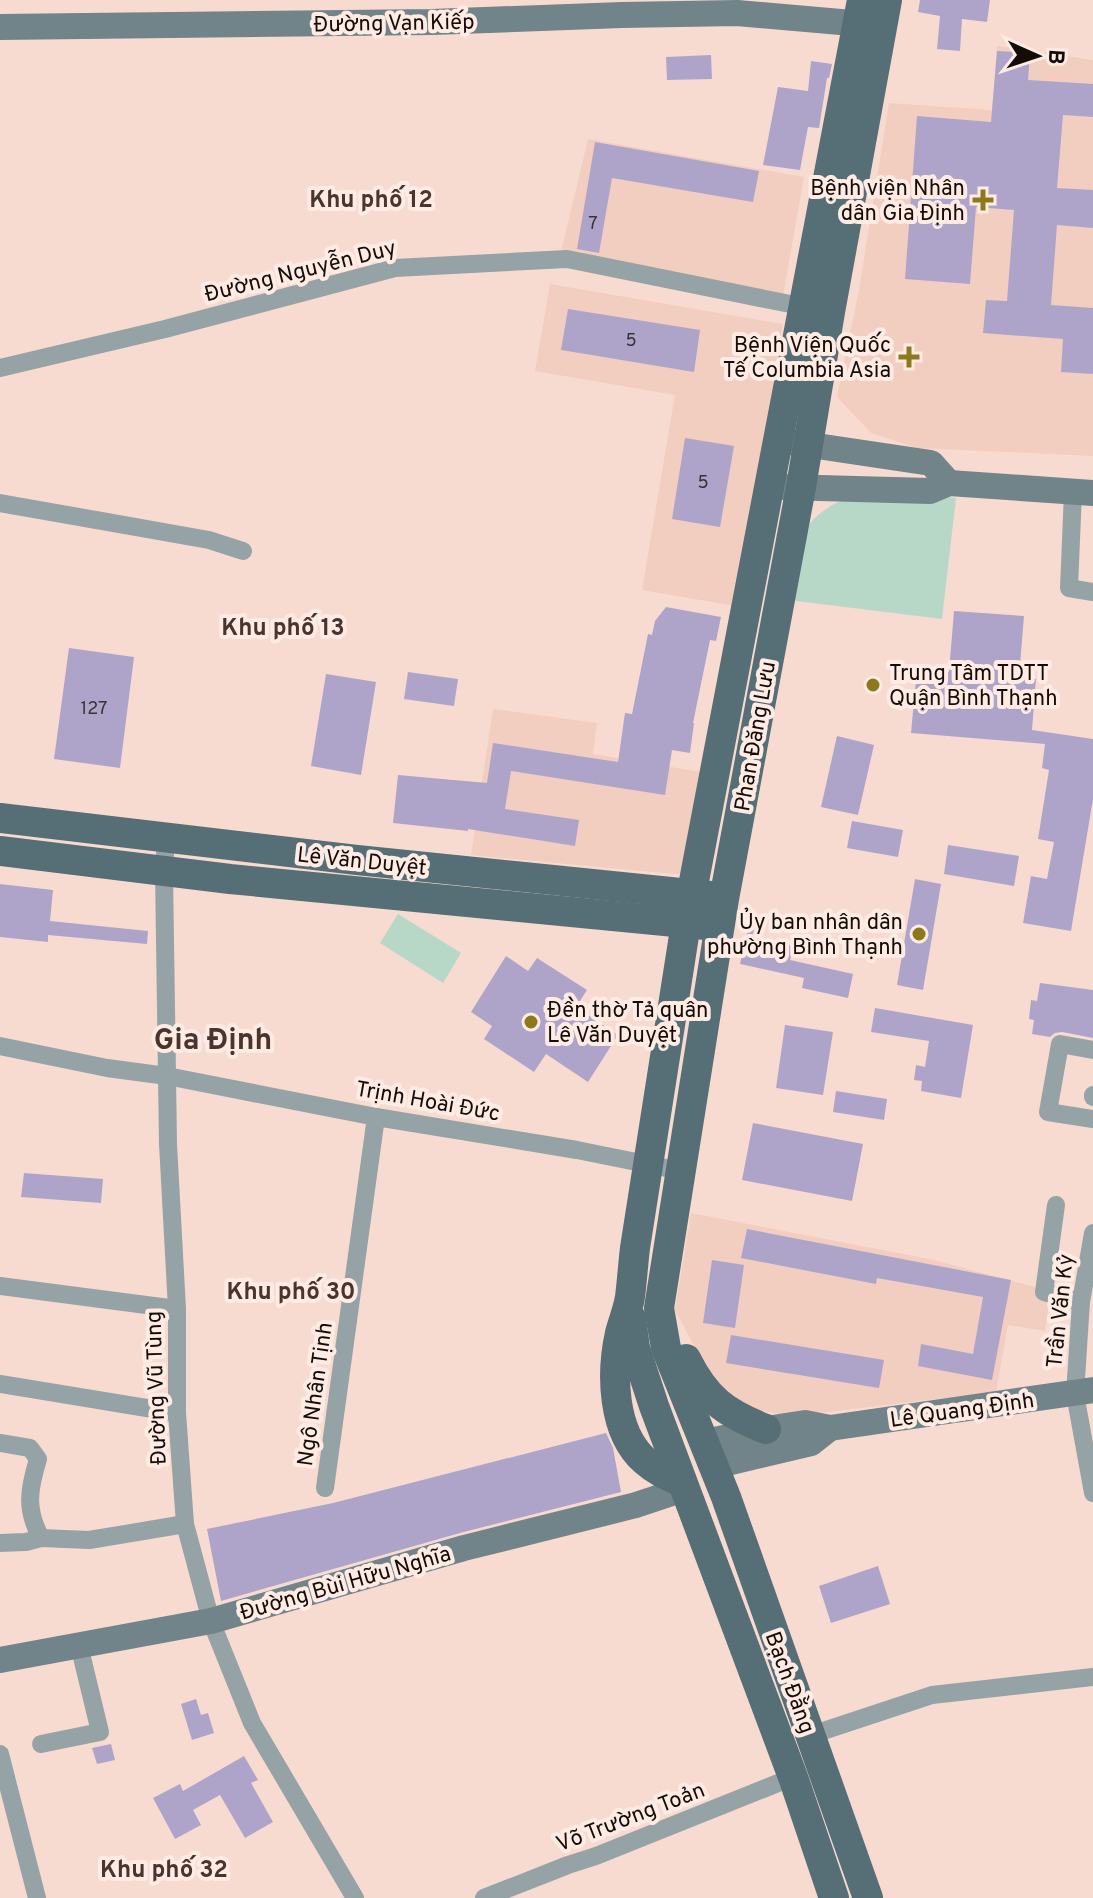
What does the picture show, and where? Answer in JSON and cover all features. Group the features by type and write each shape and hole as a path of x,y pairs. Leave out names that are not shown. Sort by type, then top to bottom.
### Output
{"main road":[{"name":"Phan Đăng Lưu","path":"682,1482 658,1472 642,1459 630,1442 617,1411 616,1360 629,1300 686,923 769,486 793,442 873,12"},
{"name":"Phan Đăng Lưu","path":"709,1454 666,1348 659,1308 722,913 801,487 793,442 805,307 832,233"},
{"name":"Lê Văn Duyệt","path":"0,818 332,857 692,894 722,913"},
{"name":"Lê Văn Duyệt","path":"0,851 164,872 686,923 722,913"},
{"path":"328,889 332,857"},
{"name":"Phan Đăng Lưu","path":"629,1300 635,1348 682,1482"},
{"path":"659,1308 694,1376 710,1396 739,1419 766,1429"},
{"path":"673,1453 709,1454"},
{"path":"682,1482 709,1454"},
{"name":"Bạch Đằng","path":"709,1454 868,1898"},
{"name":"Bạch Đằng","path":"682,1482 793,1777 834,1898"}],"street":[{"name":"Đường Vạn Kiếp","path":"0,27 432,22 622,15 736,6 873,12"},
{"name":"Đường Nguyễn Duy","path":"0,368 165,329 395,268 567,259 805,307"},
{"path":"793,442 931,463 949,483"},
{"path":"769,486 930,491 949,483 1083,493 1069,588 1093,592"},
{"path":"0,503 209,540 243,551"},
{"name":"Đường Vũ Tùng","path":"166,837 168,1144 177,1309 177,1413 185,1524 211,1621 252,1723 355,1898"},
{"path":"1093,1050 1060,1044 1048,1112 1093,1119"},
{"name":"Trịnh Hoài Đức","path":"0,1046 681,1171"},
{"name":"Ngô Nhân Tịnh","path":"325,1488 376,1117"},
{"path":"1056,1205 1044,1292 1081,1302"},
{"name":"Trần Văn Kỷ","path":"1093,1233 1081,1302 1084,1392 1093,1493"},
{"path":"0,1286 177,1309"},
{"path":"0,1384 177,1413"},
{"name":"Lê Quang Định","path":"709,1454 766,1429 805,1423 830,1428 1084,1392"},
{"name":"Lê Quang Định","path":"709,1454 811,1443 830,1428"},
{"path":"0,1443 30,1448 38,1459 29,1489 34,1524 41,1538"},
{"name":"Đường Bùi Hữu Nghĩa","path":"0,1660 211,1621 464,1548 636,1505 669,1494 682,1482"},
{"path":"0,1543 41,1538 89,1540 185,1524"},
{"path":"41,1744 100,1732 79,1645"},
{"path":"811,1735 932,1695 1093,1677"},
{"path":"0,1754 37,1898"},
{"name":"Võ Trường Toản","path":"484,1898 793,1777"}],"shaded area":[{"name":"Bệnh viện Nhân dân Gia Định","path":"997,46 1093,60 1093,456 917,448 871,433 837,397 859,290 889,103 992,110"},
{"path":"588,139 804,177 783,296 561,252"},
{"path":"550,284 783,324 735,606 642,590 675,395 535,371"},
{"path":"493,709 597,723 593,754 707,773 685,875 471,855"},
{"path":"691,1213 934,1260 1035,1287 1049,1303 1045,1331 1008,1325 996,1392 794,1416 755,1410 725,1397 707,1371 675,1310"}],"green space":[{"path":"878,490 956,498 942,619 788,600 811,522 842,500"},
{"path":"398,914 461,953 443,983 380,943"}],"building":[{"path":"920,0 990,0 987,22 962,19 960,51 937,49 940,16 918,12"},
{"path":"997,51 1030,53 1028,80 1093,84 1093,117 1063,115 1057,188 1093,190 1093,228 1057,225 1051,305 1093,308 1093,374 1061,372 1063,339 983,333 986,300 1007,301 1014,210 976,207 970,284 905,279 917,116 991,122"},
{"path":"711,55 712,79 667,80 666,57"},
{"path":"811,61 832,64 819,128 808,127 800,170 763,165 778,87 808,91"},
{"path":"595,142 759,171 753,202 612,178 599,253 577,249"},
{"path":"568,309 700,330 694,372 561,350"},
{"path":"685,438 734,446 720,527 672,519"},
{"path":"666,607 721,617 716,641 710,640 690,753 672,750 665,795 511,771 505,809 579,820 575,846 468,829 393,823 398,775 487,783 493,743 618,762 625,713 632,714 648,634 652,635 655,621"},
{"path":"954,611 1024,616 1019,677 1036,679 1032,730 1093,739 1093,799 1071,931 1023,923 1031,876 1047,879 1054,842 1038,839 1049,770 1042,768 1045,744 911,733 917,669 949,672"},
{"path":"69,648 134,657 120,768 54,759"},
{"path":"408,672 458,679 454,706 404,699"},
{"path":"326,674 376,682 361,775 311,766"},
{"path":"837,736 874,745 858,815 821,807"},
{"path":"852,821 903,830 898,857 847,848"},
{"path":"948,845 1019,856 1014,886 944,874"},
{"name":"Ủy ban nhân dân phường Bình Thạnh","path":"915,879 941,884 923,990 897,985"},
{"path":"0,884 53,890 50,921 148,931 147,944 48,935 48,942 0,937"},
{"path":"748,928 761,931 760,939 794,946 790,960 853,974 848,998 802,988 804,978 740,964"},
{"name":"Đền thờ Tả quân Lê Văn Duyệt","path":"506,956 528,971 537,958 587,990 576,1007 618,1035 588,1082 546,1054 534,1072 484,1039 492,1026 471,1012"},
{"path":"1040,983 1093,990 1093,1038 1062,1032 1050,1037 1032,1034 1034,1020 1029,1019 1031,1000 1037,1001"},
{"path":"875,1008 973,1025 961,1098 921,1091 922,1081 914,1080 916,1065 925,1067 929,1041 871,1032"},
{"path":"785,1025 833,1032 823,1095 776,1088"},
{"path":"836,1091 887,1099 884,1120 833,1112"},
{"path":"753,1123 863,1144 852,1201 742,1180"},
{"path":"24,1173 103,1179 101,1203 21,1197"},
{"path":"747,1229 1011,1280 992,1380 918,1366 921,1344 973,1354 983,1297 877,1278 876,1284 741,1258"},
{"path":"712,1260 744,1265 735,1328 703,1323"},
{"path":"731,1335 884,1360 879,1388 726,1363"},
{"path":"606,1433 613,1448 621,1492 460,1533 221,1601 207,1529 333,1503"},
{"path":"878,1566 890,1604 831,1623 819,1586"},
{"path":"196,1699 201,1715 208,1713 214,1733 192,1740 181,1704"},
{"path":"111,1744 115,1760 97,1764 92,1748"},
{"path":"244,1756 258,1780 251,1783 273,1822 245,1838 220,1795 193,1810 201,1825 175,1839 153,1798 180,1784 183,1791"}],"place":[{"name":"Bệnh viện Nhân dân Gia Định","path":"983,200"},
{"name":"Bệnh Viện Quốc Tế Columbia Asia","path":"909,357"},
{"name":"Trung Tâm TDTT Quận Bình Thạnh","path":"873,685"},
{"name":"Ủy ban nhân dân phường Bình Thạnh","path":"919,934"},
{"name":"Đền thờ Tả quân Lê Văn Duyệt","path":"531,1022"}],"district":[{"name":"Khu phố 12","path":"371,199"},
{"name":"Khu phố 13","path":"283,627"},
{"name":"Gia Định","path":"213,1039"},
{"name":"Khu phố 30","path":"291,1291"},
{"name":"Khu phố 32","path":"164,1869"}]}
